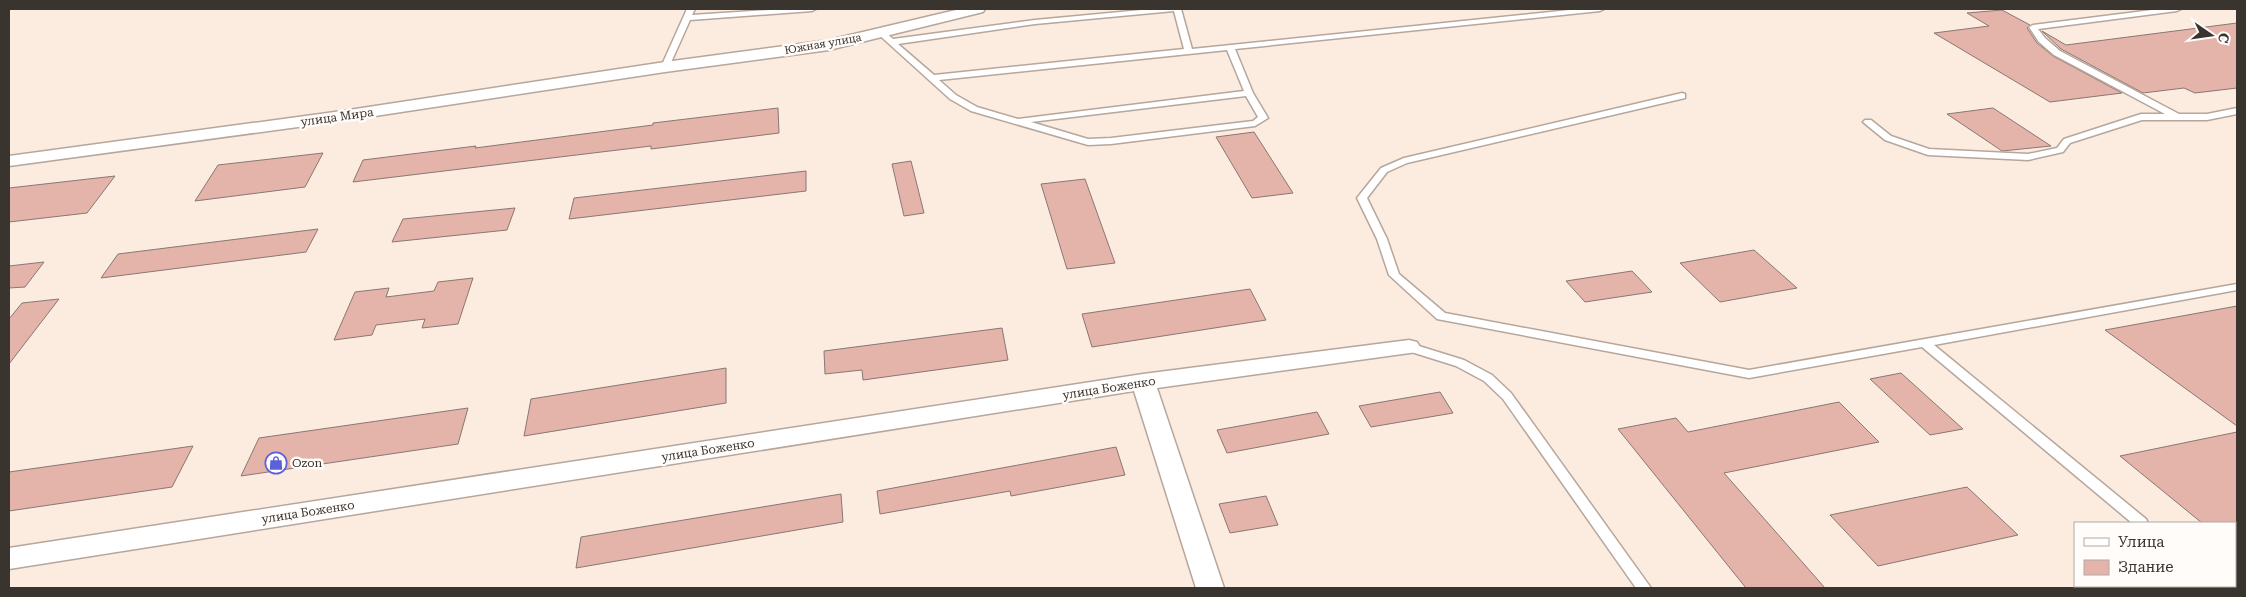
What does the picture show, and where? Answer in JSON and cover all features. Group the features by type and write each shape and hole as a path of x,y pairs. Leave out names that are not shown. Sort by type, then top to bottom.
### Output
{"street":[{"name":"Южная улица","path":"665,66 886,37 978,9"},
{"name":"улица Мира","path":"9,160 342,116 665,66"},
{"name":"улица Боженко","path":"9,559 1143,382 1409,347"},
{"path":"1143,382 1210,588"}],"lane":[{"path":"665,66 691,9"},
{"path":"687,18 812,9"},
{"path":"886,37 1176,9 1189,52"},
{"path":"931,78 1600,9"},
{"path":"2177,9 2032,27 2042,40 2057,53 2179,118"},
{"path":"886,37 953,98 974,108 1088,142 1120,140 1254,123 1263,118 1249,93 1230,48"},
{"path":"1014,121 1249,93"},
{"path":"1682,96 1404,161 1384,170 1362,198 1382,239 1394,275 1441,316 1749,374 1926,344 2237,287"},
{"path":"1868,122 1888,138 1928,152 2028,157 2060,150 2067,141 2141,117 2206,117 2237,111"},
{"path":"1926,344 2140,522"},
{"path":"1409,347 1460,363 1488,378 1507,396 1644,588"}],"building":[{"path":"2002,10 2030,25 2027,28 2037,43 2053,56 2122,93 2050,102 1934,33 1989,26 1967,13"},
{"path":"2237,23 2237,88 2195,93 2184,88 2143,93 2061,49 2042,31 2066,45"},
{"path":"778,108 779,133 651,149 651,146 353,182 363,160 476,146 475,148"},
{"path":"1993,108 2051,146 2002,151 1947,114"},
{"path":"1254,132 1293,193 1252,198 1216,137"},
{"path":"323,153 305,187 195,201 218,165"},
{"path":"911,161 924,213 904,216 892,164"},
{"path":"806,171 806,191 569,219 574,198"},
{"path":"115,176 87,213 9,222 9,188"},
{"path":"1085,179 1115,263 1067,269 1041,184"},
{"path":"515,208 507,230 392,242 403,219"},
{"path":"318,229 306,252 101,278 118,254"},
{"path":"1754,250 1797,288 1720,302 1680,263"},
{"path":"44,262 25,287 9,288 9,266"},
{"path":"1632,271 1652,292 1585,302 1566,281"},
{"path":"473,278 458,324 422,328 425,319 376,325 372,335 334,340 355,292 389,288 386,297 434,291 438,282"},
{"path":"1250,289 1266,320 1092,347 1082,314"},
{"path":"59,299 9,364 9,319 22,303"},
{"path":"2237,306 2237,426 2105,330"},
{"path":"1002,328 1008,360 863,380 862,370 825,374 824,351"},
{"path":"726,368 726,403 524,436 531,399"},
{"path":"1901,373 1963,429 1930,435 1870,379"},
{"path":"1440,392 1453,413 1371,427 1359,406"},
{"path":"1839,402 1879,442 1724,473 1825,588 1746,588 1618,429 1676,418 1688,432"},
{"path":"468,408 458,444 241,476 259,438"},
{"path":"1317,412 1329,434 1227,453 1217,430"},
{"path":"2237,432 2237,523 2201,522 2120,456"},
{"path":"193,446 172,487 9,511 9,472"},
{"path":"1116,447 1125,475 1011,496 1010,491 880,514 877,491"},
{"path":"1967,487 2018,535 1878,566 1830,515"},
{"path":"841,494 843,522 576,568 581,537"},
{"path":"1266,496 1278,525 1230,533 1219,504"}],"place":[{"name":"Ozon","path":"276,463"}]}
